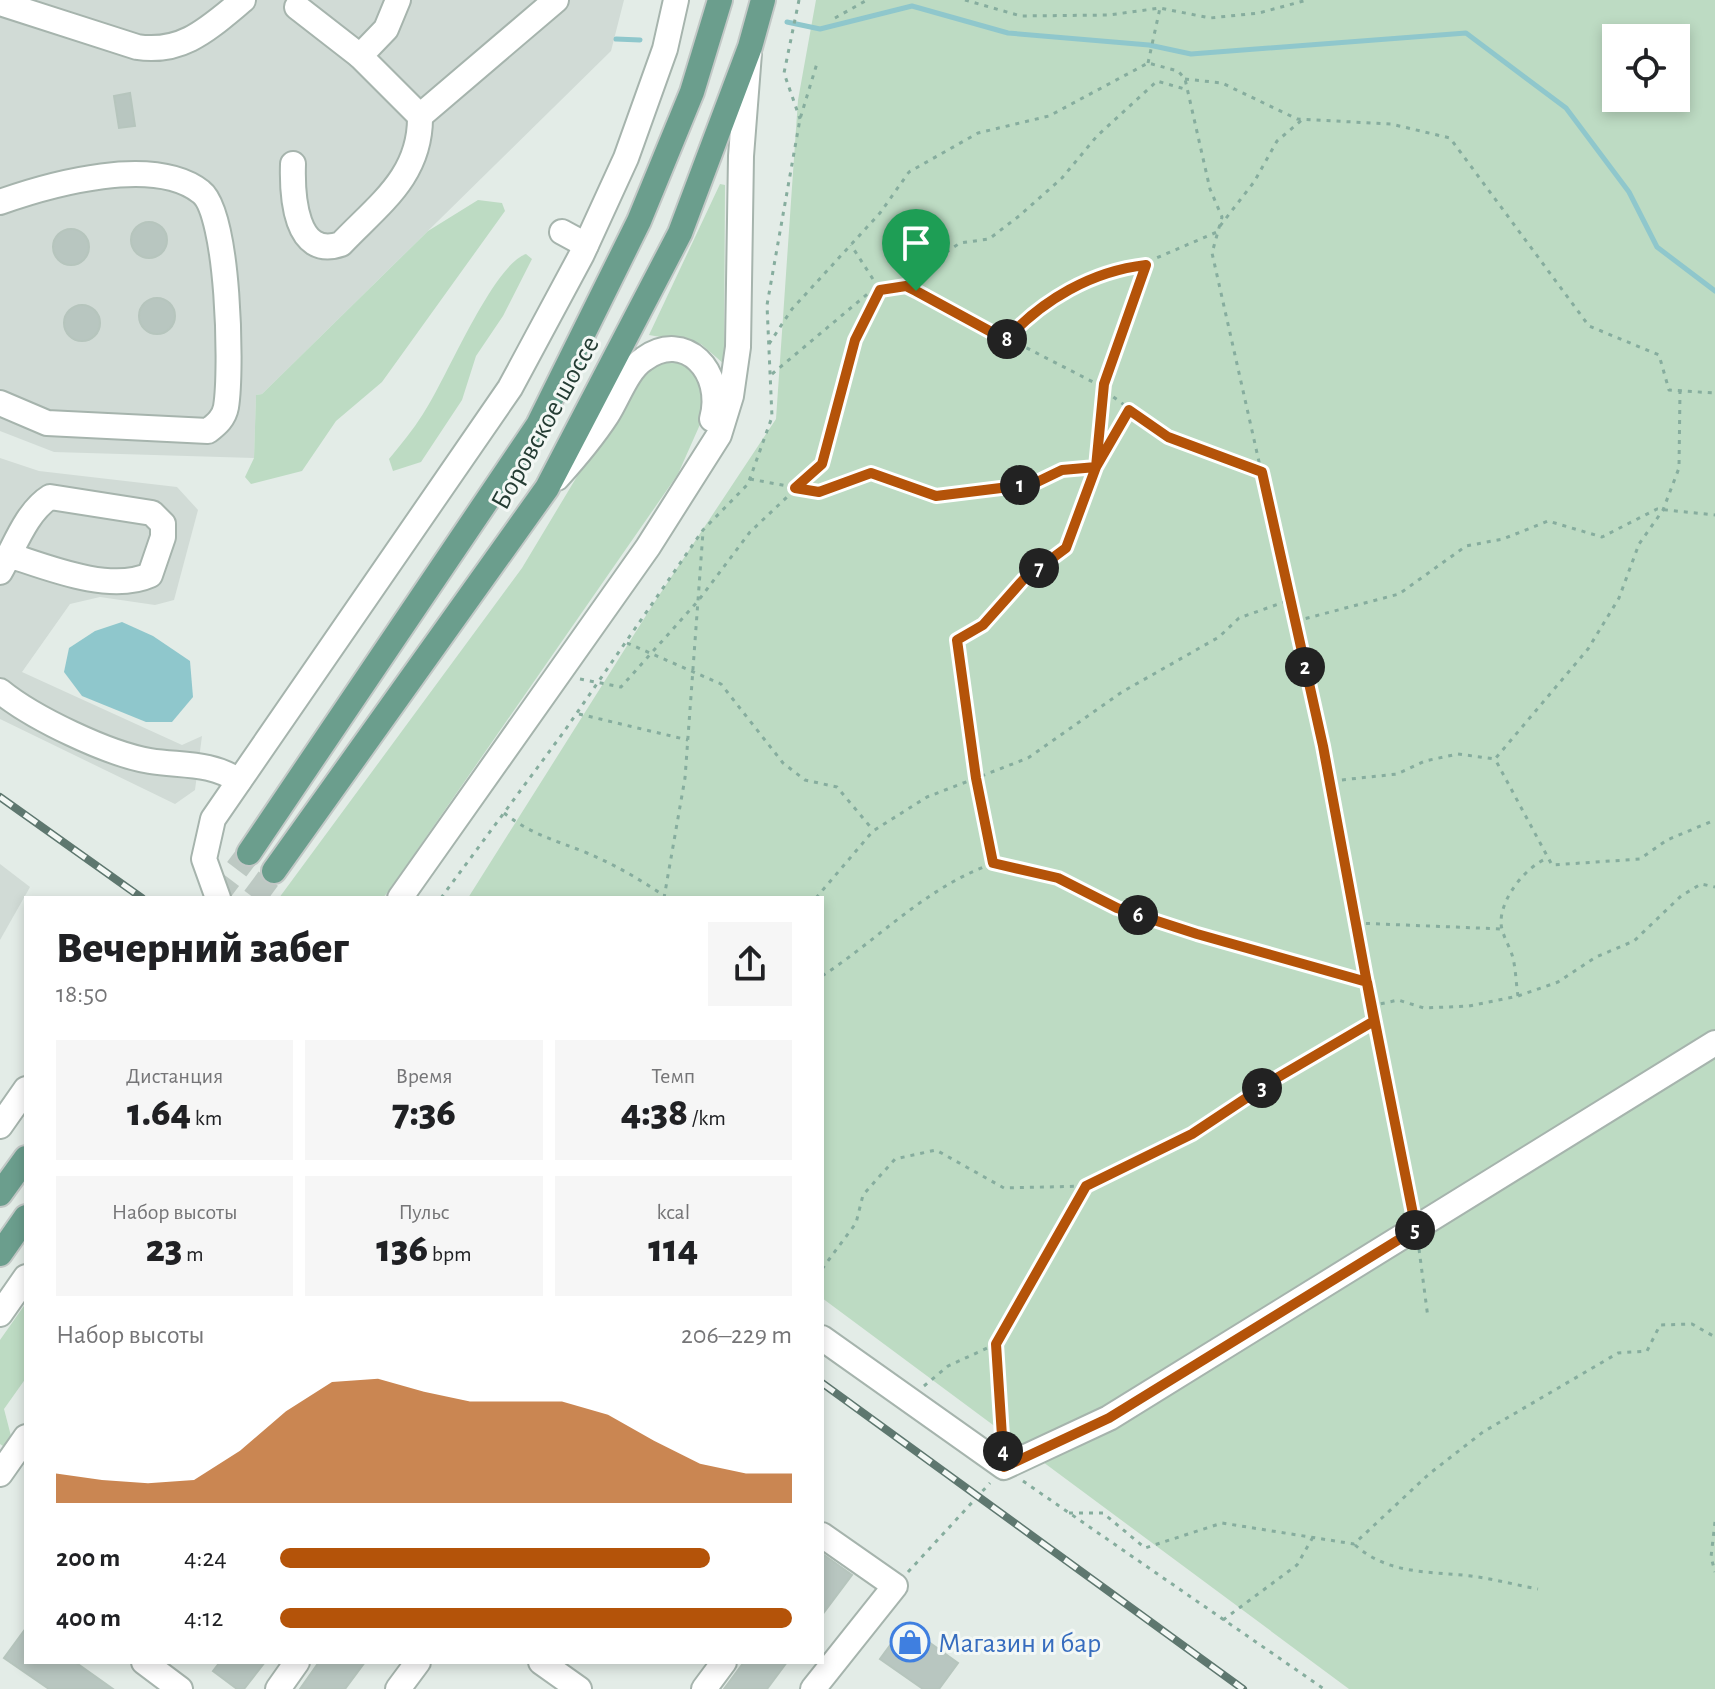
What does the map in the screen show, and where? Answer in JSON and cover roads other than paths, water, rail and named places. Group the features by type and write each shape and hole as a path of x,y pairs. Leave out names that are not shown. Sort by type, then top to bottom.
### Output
{"main road":[{"name":"Боровское шоссе","path":"249,853 544,415 639,221 692,92 720,0"},
{"name":"Боровское шоссе","path":"274,871 547,488 680,233 750,47 763,0"},
{"path":"0,1194 24,1161"},
{"path":"0,1254 24,1220"}],"street":[{"path":"0,3 137,47 156,50 178,46 198,36 243,0"},
{"path":"360,56 386,29 398,0"},
{"path":"293,164 292,196 301,229 313,243 326,249 341,244 407,175 416,155 420,116 556,0"},
{"path":"217,896 209,880 204,849 213,819 486,425 551,314 586,245 641,122 665,49 676,0"},
{"path":"297,7 360,56 420,116"},
{"path":"401,896 694,476 719,435 735,374 741,156 750,47"},
{"path":"0,202 42,187 110,174 183,181 204,193 217,215 228,357 226,410 219,423 208,431 47,423 0,403"},
{"path":"562,232 586,245"},
{"path":"547,488 581,452 639,363 657,352 679,352 693,356 708,370 715,385 716,404 694,476"},
{"path":"50,497 152,513 163,524 163,537 150,575 139,580 78,577 5,564 39,504 50,497"},
{"path":"0,691 115,753 151,761 220,768 239,781"},
{"path":"824,1339 1004,1467 1109,1418 1715,1043"},
{"path":"0,1126 24,1092"},
{"path":"0,1314 24,1280"},
{"path":"0,1474 24,1440"},
{"path":"813,1689 895,1586 824,1536"},
{"path":"147,1664 180,1689"},
{"path":"278,1689 296,1664"},
{"path":"545,1664 579,1689"},
{"path":"704,1689 723,1664"}],"water":[{"path":"122,622 153,636 190,661 193,697 172,722 146,722 82,696 64,672 69,648 95,631"}],"waterway":[{"path":"787,22 820,29 912,6 1008,33 1149,45 1191,54 1466,33 1566,108 1629,192 1657,247 1715,291"},
{"path":"616,39 640,40"}],"tunnel":[{"path":"217,896 249,853"},
{"path":"255,896 274,871"}],"railway":[{"path":"0,797 139,896"},
{"path":"824,1384 1243,1689"}],"place":[{"name":"Магазин и бар","path":"910,1642"}]}
